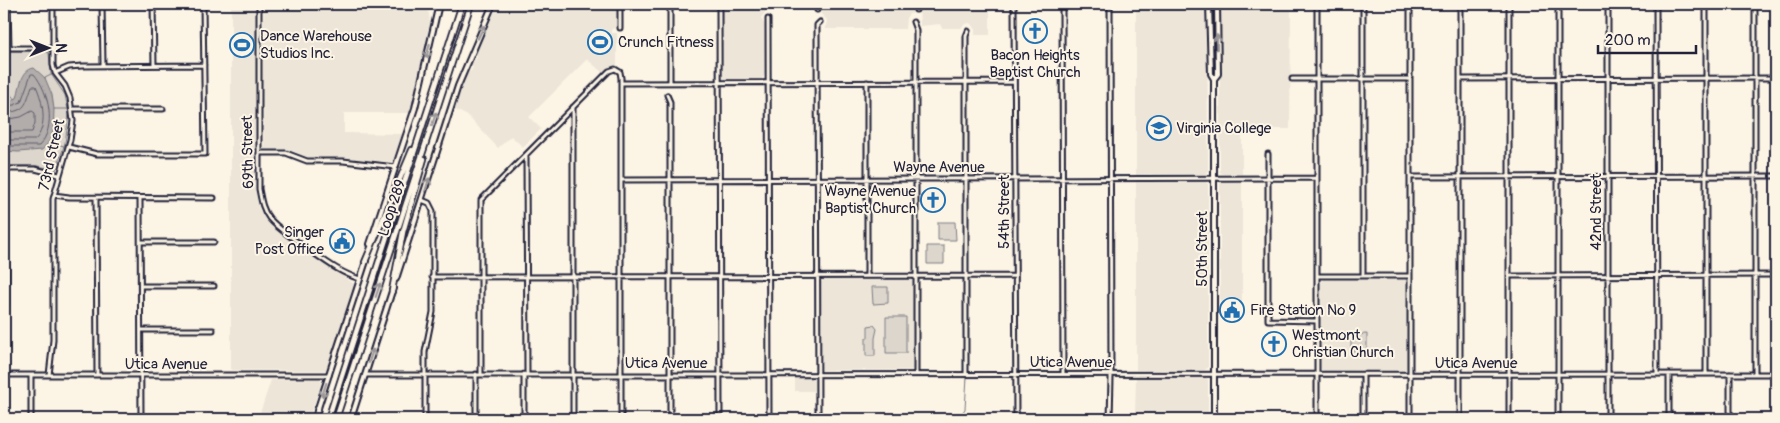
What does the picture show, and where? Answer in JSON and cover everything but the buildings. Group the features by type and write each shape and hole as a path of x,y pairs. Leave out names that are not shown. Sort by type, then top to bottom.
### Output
{"highway":[{"name":"Loop 289","path":"328,419 462,4"},
{"name":"Loop 289","path":"336,419 471,4"},
{"path":"365,262 424,121"},
{"path":"392,291 403,232 427,142"},
{"path":"315,419 318,408"}],"main road":[{"path":"318,408 415,108 439,4"},
{"path":"490,4 490,11"},
{"path":"351,419 458,86 494,4"},
{"name":"50th Street","path":"1210,4 1211,74 1214,79 1214,419"},
{"name":"50th Street","path":"1214,79 1218,74 1217,4"}],"street":[{"path":"8,4 9,48"},
{"name":"73rd Street","path":"49,375 53,336 54,194 73,126 73,109 68,92 55,73 53,4"},
{"path":"102,4 102,66"},
{"path":"153,4 154,65"},
{"path":"68,147 97,154 204,154 203,4"},
{"name":"69th Street","path":"259,4 259,153 261,201 270,219 283,231 337,269 347,275 360,279"},
{"path":"620,4 620,28"},
{"path":"670,4 670,82"},
{"path":"719,4 720,419"},
{"path":"817,10 818,4"},
{"path":"916,4 916,10"},
{"name":"54th Street","path":"1014,4 1016,419"},
{"path":"1062,4 1063,374"},
{"path":"1110,4 1110,419"},
{"path":"1317,4 1317,419"},
{"path":"1363,276 1364,4"},
{"path":"1410,4 1410,419"},
{"path":"1460,4 1460,419"},
{"path":"1509,4 1509,419"},
{"path":"1558,4 1558,419"},
{"name":"42nd Street","path":"1608,4 1608,419"},
{"path":"1656,4 1656,374"},
{"path":"1706,4 1706,374"},
{"path":"1755,4 1756,374"},
{"path":"768,19 769,419"},
{"path":"818,419 817,25 820,22"},
{"path":"913,22 916,27 916,374"},
{"path":"966,374 965,178 966,36 968,31"},
{"path":"4,48 53,48"},
{"path":"55,73 69,68 102,66 204,65"},
{"path":"481,374 480,203 526,154 609,72 615,69 621,74 621,419"},
{"path":"1460,79 1776,78"},
{"path":"1292,80 1410,79"},
{"path":"867,82 867,276"},
{"path":"621,83 1014,82"},
{"path":"667,96 670,102 670,419"},
{"path":"573,108 573,419"},
{"path":"73,109 163,109"},
{"path":"259,153 286,153 307,161 343,160 396,167"},
{"path":"524,419 527,277 526,154"},
{"path":"1268,154 1268,320 1317,321"},
{"path":"4,309 5,169 35,169 59,174"},
{"path":"1410,177 1608,178 1776,176"},
{"name":"Wayne Avenue","path":"621,180 1317,178"},
{"path":"54,194 68,197 96,198 214,198"},
{"path":"96,198 97,375"},
{"path":"140,198 140,419"},
{"path":"422,200 430,204 433,211 433,312 425,352 425,419"},
{"path":"141,242 214,242"},
{"path":"1509,276 1776,275"},
{"path":"432,277 1015,276"},
{"path":"1317,276 1410,276"},
{"path":"141,286 214,286"},
{"path":"141,330 213,330"},
{"path":"476,374 476,419"},
{"path":"1363,374 1363,419"},
{"path":"1669,374 1669,419"},
{"path":"1730,374 1730,419"},
{"name":"Utica Avenue","path":"365,375 1776,374"},
{"name":"Utica Avenue","path":"4,375 328,375"},
{"path":"31,419 32,375"}],"shaded area":[{"path":"231,4 256,4 256,192 259,209 268,223 281,234 354,284 327,369 325,370 231,370"},
{"path":"264,4 425,4 429,14 430,25 410,113 344,113 344,133 404,134 394,162 307,157 291,150 264,149"},
{"path":"498,4 617,4 617,26 611,30 611,33 617,33 617,65 611,66 603,73 587,59 529,117 541,129 523,147 511,136 498,148 468,116 454,109"},
{"path":"722,4 766,4 766,11 761,18 765,25 765,74 761,80 725,80 723,78"},
{"path":"821,4 913,4 914,13 909,14 906,18 905,29 826,29 827,20 821,14"},
{"path":"919,4 990,4 990,35 975,35 975,28 970,23 965,24 961,28 942,28 940,24 920,26"},
{"path":"1136,4 1207,4 1208,171 1205,174 1136,175"},
{"path":"1220,4 1291,4 1290,129 1220,129"},
{"path":"4,51 44,51 49,53 51,74 65,95 69,114 65,143 56,170 38,166 4,166"},
{"path":"1220,131 1242,131 1242,174 1223,174 1220,172"},
{"path":"1204,180 1208,184 1208,368 1204,370 1136,370 1136,181"},
{"path":"1223,180 1242,180 1242,303 1220,303 1220,182"},
{"path":"938,222 955,222 956,240 938,240"},
{"path":"927,246 944,246 944,264 927,264"},
{"path":"824,279 912,280 914,282 914,367 912,370 822,370 821,282"},
{"path":"1324,279 1406,280 1406,370 1324,371 1321,369 1321,283"},
{"path":"872,287 888,287 888,303 873,304"},
{"path":"886,317 906,317 906,353 886,353"},
{"path":"874,325 877,329 875,356 866,356 868,326"},
{"path":"1367,334 1367,351 1351,351 1351,335"},
{"path":"1136,376 1206,377 1208,380 1208,419 1135,419"},
{"path":"795,377 813,377 815,391 795,391"},
{"path":"319,379 321,383 309,419 258,419 271,380"}],"water":[{"path":"34,68 45,78 52,95 54,109 53,137 42,150 4,151 4,102 17,98 24,75"}],"waterway":[{"path":"9,49 7,86 15,100"},
{"path":"45,78 55,73"},
{"path":"54,109 70,109"},
{"path":"52,139 60,145 68,147"},
{"path":"958,419 965,409 967,377"}],"place":[{"name":"Bacon Heights Baptist Church","path":"1035,31"},
{"name":"Crunch Fitness","path":"600,42"},
{"name":"Dance Warehouse Studios Inc.","path":"242,45"},
{"name":"Virginia College","path":"1159,128"},
{"name":"Wayne Avenue Baptist Church","path":"933,200"},
{"name":"Singer Post Office","path":"342,241"},
{"name":"Fire Station No 9","path":"1232,310"},
{"name":"Westmont Christian Church","path":"1274,344"}]}
